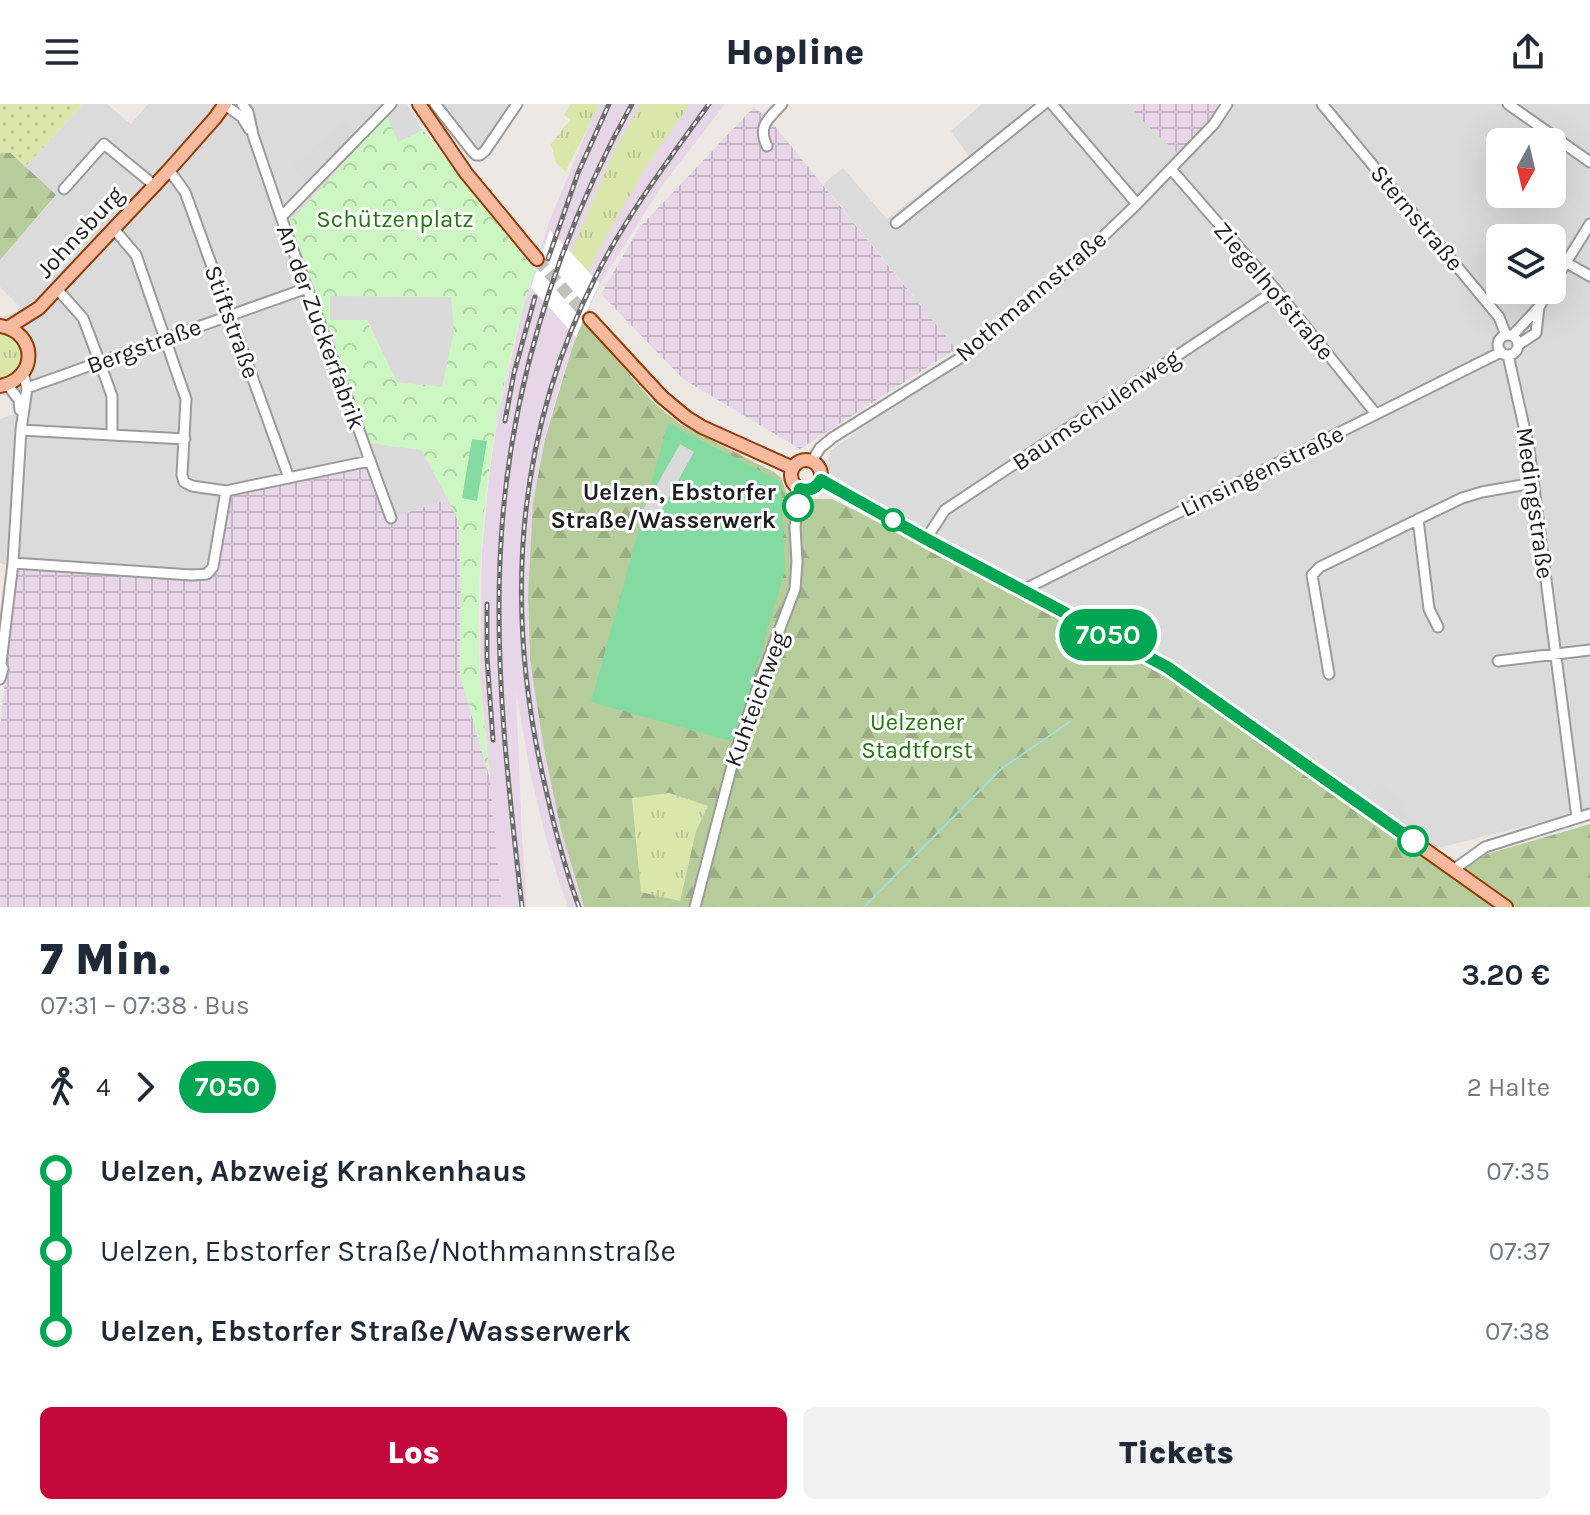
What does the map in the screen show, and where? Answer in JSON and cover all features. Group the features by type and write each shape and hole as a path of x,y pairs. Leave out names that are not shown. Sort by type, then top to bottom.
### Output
{"main road":[{"name":"Johnsburg","path":"22,337 39,308 169,170 225,104"},
{"path":"419,104 466,173 537,259"},
{"name":"Johnsburg","path":"4,327 39,308"},
{"path":"590,319 679,412 702,427 793,468"},
{"path":"4,327 22,337 28,355 23,373 4,385"},
{"path":"801,461 812,461 820,469 821,480 810,490 796,487 791,478 793,468 801,461"},
{"path":"821,480 1167,667 1506,907"}],"street":[{"name":"An der Zuckerfabrik","path":"225,104 242,117 253,135"},
{"name":"An der Zuckerfabrik","path":"242,104 248,112 281,217 391,518"},
{"path":"281,217 391,104"},
{"path":"435,104 476,155 485,151 517,104"},
{"path":"767,146 762,135 763,125 782,104"},
{"path":"896,223 1044,104"},
{"path":"1052,104 1137,204"},
{"name":"Nothmannstraße","path":"812,461 820,448 832,438 960,358 1066,272 1171,169 1214,124 1227,104"},
{"name":"Sternstraße","path":"1322,104 1499,317 1512,339"},
{"path":"1508,104 1590,162"},
{"name":"Johnsburg","path":"64,189 104,144 154,185"},
{"name":"Ziegelhofstraße","path":"1171,169 1276,290 1376,414"},
{"name":"Stiftstraße","path":"169,170 185,192 289,478"},
{"path":"1566,260 1590,224"},
{"path":"114,229 136,255 186,399 184,482 226,491 369,461"},
{"path":"1566,263 1590,276"},
{"name":"Bergstraße","path":"27,388 307,288"},
{"path":"57,289 83,318 100,363 112,396 112,435"},
{"name":"Baumschulenweg","path":"926,539 945,510 1276,290"},
{"path":"1512,339 1541,304"},
{"path":"1504,353 1498,343 1500,338 1512,339 1536,333 1539,307"},
{"name":"Linsingenstraße","path":"1023,590 1376,414 1504,353 1516,351 1512,339"},
{"name":"Medingstraße","path":"1504,353 1527,431 1577,818"},
{"path":"0,679 3,673 0,662 13,563 21,430 27,388 23,373"},
{"path":"4,385 19,400 21,430"},
{"path":"21,430 185,439"},
{"path":"1329,674 1312,575 1320,567 1462,498 1533,483"},
{"name":"Kuhteichweg","path":"695,907 735,754 795,589 795,527 800,489"},
{"path":"13,563 207,574 213,567 226,491"},
{"path":"1418,519 1429,609 1438,627"},
{"path":"1498,661 1590,650"},
{"path":"1453,870 1485,847 1590,814"}],"shaded area":[{"path":"83,104 107,104 131,124 148,104 402,104 387,116 289,223 377,465 231,494 210,582 16,568 0,563 0,419 14,414 9,398 0,393 0,318 22,309 0,287 0,260 56,196 25,167"},
{"path":"402,104 407,104 423,130 398,142 387,116"},
{"path":"430,104 521,104 480,163"},
{"path":"598,104 725,104 661,187 599,286 572,348 556,397 533,503 528,630 530,660 584,907 568,907 557,875 530,772 516,691 527,907 502,907 480,675 482,553 489,477 498,415 525,300 549,222"},
{"path":"982,104 1590,104 1590,810 1434,849 1191,678 926,535 831,474 827,464 830,451 969,360 956,349 823,184 843,168 887,219 969,156 951,131"},
{"path":"1128,104 1221,104 1216,115 1188,146 1177,153"},
{"path":"754,107 769,119 956,349 800,449 683,379 601,294 639,228"},
{"path":"345,121 357,133 307,184 293,166"},
{"path":"330,296 451,297 454,331 442,387 397,382 367,320 330,320"},
{"path":"369,443 421,450 448,499 396,516"},
{"path":"680,444 694,452 657,518 643,510"},
{"path":"377,465 396,516 448,499 459,523 460,675 490,779 502,907 0,907 0,729 16,568 210,582 231,494"},
{"path":"1378,783 1406,804 1402,810 1419,822 1412,832 1366,800"}],"green space":[{"path":"0,104 83,104 25,167 11,153 0,153"},
{"path":"571,104 600,104 565,172 556,163 551,144 570,120 564,115"},
{"path":"641,104 690,104 646,167 577,294 561,276 615,149"},
{"name":"Schützenplatz","path":"387,116 399,141 423,130 535,270 520,318 497,418 483,522 479,625 481,688 490,779 460,675 459,523 421,450 369,443 289,223","holes":["451,297 397,382 366,320"]},
{"path":"0,153 11,153 56,195 0,260"},
{"name":"Uelzener Stadtforst","path":"583,321 654,403 680,424 774,472 781,478 788,496 832,499 1022,594 1184,685 1452,877 1487,854 1590,824 1590,907 584,907 561,830 544,749 530,660 528,595 533,503 545,439","holes":["669,793 708,806 696,831 680,901 641,892 632,798"]},
{"path":"0,330 12,334 23,350 23,363 15,374 0,380"},
{"path":"668,423 781,482 785,571 734,742 591,702"},
{"path":"472,439 487,441 477,501 462,498"},
{"path":"669,793 708,806 696,831 680,902 641,892 632,798"}],"pier":[{"path":"550,230 599,283 576,337 531,287"}],"waterway":[{"path":"864,907 1001,769 1071,721"}],"tunnel":[{"path":"537,259 590,319"}],"railway":[{"path":"548,259 578,173 609,104"},
{"path":"522,907 504,734 499,604 504,501 512,442 539,325 558,268 579,212 632,104"},
{"path":"579,907 546,790 524,658 521,593 524,528 533,464 547,401 568,338 596,276 635,209 709,104"},
{"path":"505,421 514,373 535,297"},
{"path":"487,604 493,740"}],"bus line":[{"name":"7050","path":"798,506 800,489 815,488 821,480 1167,667 1413,841"}],"place":[{"name":"Uelzen, Ebstorfer Straße/Wasserwerk","path":"798,506"}]}
